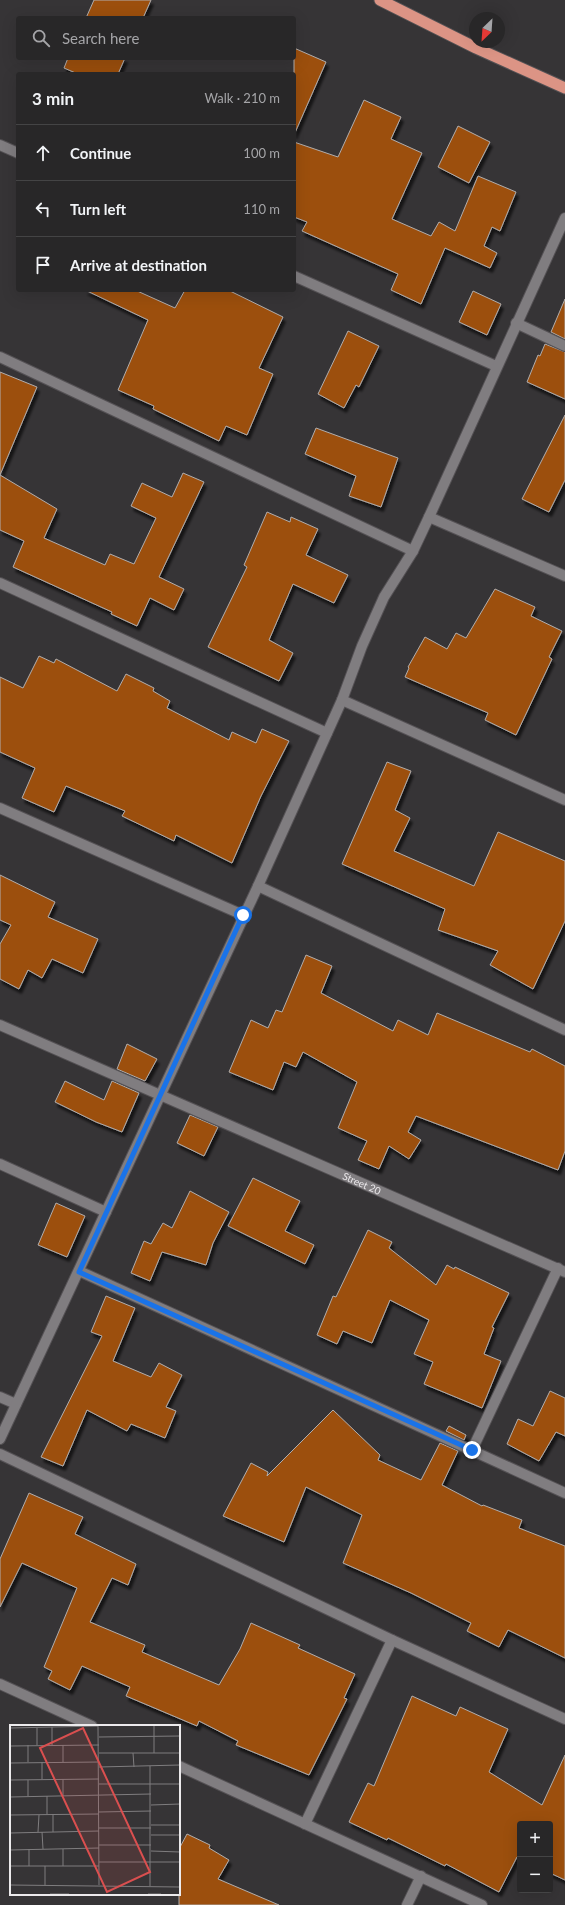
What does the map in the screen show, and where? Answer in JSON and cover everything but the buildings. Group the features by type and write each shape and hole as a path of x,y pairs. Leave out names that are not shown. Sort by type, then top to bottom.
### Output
{"highway":[{"path":"380,0 476,48 565,88"}],"street":[{"path":"0,145 16,152"},
{"path":"0,1439 79,1272 159,1095 258,886 342,700 362,646 381,604 413,551 496,366 565,218"},
{"path":"296,277 496,366"},
{"path":"516,323 565,346"},
{"path":"0,356 413,551"},
{"path":"429,517 565,576"},
{"path":"0,583 327,733"},
{"path":"342,700 565,800"},
{"path":"0,808 243,915"},
{"path":"258,886 565,1030"},
{"name":"Street 20","path":"0,1025 561,1270"},
{"path":"0,1164 106,1212"},
{"path":"472,1450 561,1270"},
{"path":"79,1272 565,1493"},
{"path":"0,1397 16,1404"},
{"path":"0,1454 392,1640 565,1719"},
{"path":"305,1824 392,1640"},
{"path":"0,1684 90,1725"},
{"path":"180,1766 482,1905"},
{"path":"407,1905 421,1876"}],"route":[{"path":"243,915 79,1272 472,1450"}]}
